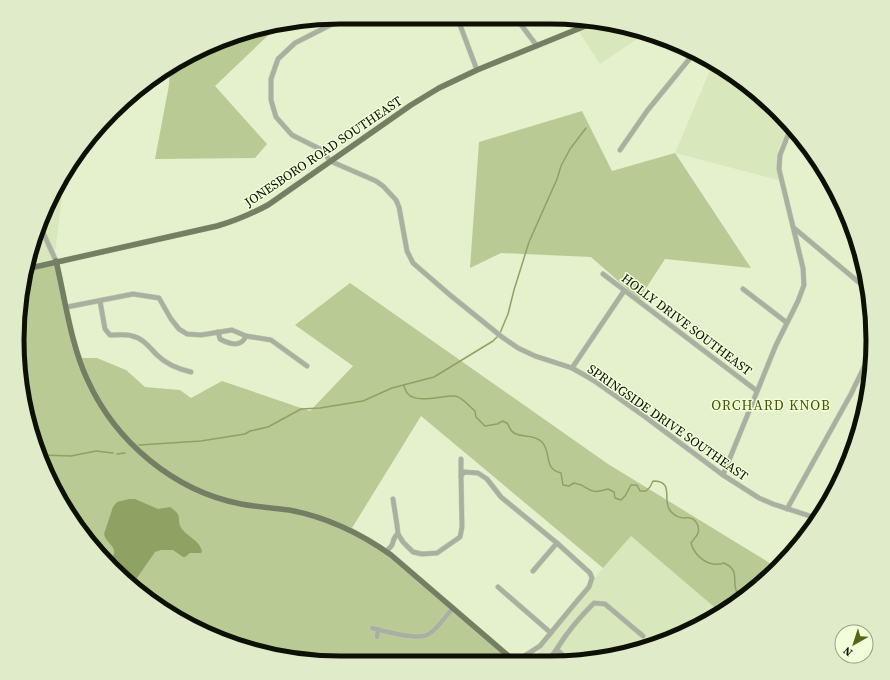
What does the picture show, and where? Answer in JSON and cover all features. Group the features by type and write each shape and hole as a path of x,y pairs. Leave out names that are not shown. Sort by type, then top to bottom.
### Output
{"main road":[{"name":"JONESBORO ROAD SOUTHEAST","path":"33,267 217,226 237,220 268,205 434,91 477,70 584,26"},
{"path":"56,261 75,345 87,380 98,401 124,437 157,466 190,486 225,500 254,506 289,510 329,521 342,526 370,541 386,552 508,656"}],"street":[{"path":"330,161 322,150 292,134 276,117 271,100 270,79 278,59 295,43 331,24"},
{"path":"460,24 477,70"},
{"path":"520,24 537,46"},
{"path":"620,150 647,112 691,57"},
{"path":"723,475 786,322 798,301 804,285 803,268 779,164 783,145 789,133"},
{"name":"SPRINGSIDE DRIVE SOUTHEAST","path":"330,161 376,181 390,193 396,200 399,207 407,251 413,263 502,337 518,348 535,356 572,368 593,380 723,475 759,498 812,517"},
{"path":"793,227 861,284"},
{"path":"43,233 56,261"},
{"name":"HOLLY DRIVE SOUTHEAST","path":"603,274 757,391"},
{"path":"744,289 786,322"},
{"path":"572,368 624,291"},
{"path":"66,307 133,294 154,297 158,298 179,329 187,334 201,335 232,330 246,336 271,340 307,366"},
{"path":"100,301 105,329 110,335 133,336 149,346 168,364 191,372"},
{"path":"218,332 220,339 230,344 239,344 246,336"},
{"path":"787,509 851,394 864,366"},
{"path":"393,499 398,525 398,534 403,542 414,552 422,554 430,554 443,549 460,537 462,526 461,459"},
{"path":"462,476 464,472 478,473 487,479 501,497 587,569 592,578 589,587 540,646 525,656"},
{"path":"386,552 392,544 392,540 398,534"},
{"path":"392,544 400,544 403,542"},
{"path":"533,571 557,543"},
{"path":"498,587 550,633"},
{"path":"552,656 570,630 594,603 605,604 643,636"},
{"path":"372,628 416,637 425,637 433,631 453,608"},
{"path":"376,637 378,630"},
{"path":"557,650 563,655"}],"shaded area":[{"path":"585,26 591,27 612,30 640,37 600,64 578,30"},
{"path":"272,31 215,86 267,144 255,158 155,159 169,85 170,74 182,66 219,48"},
{"path":"711,68 726,77 758,102 788,132 778,149 782,181 675,153"},
{"path":"582,111 612,171 675,153 751,268 665,259 639,299 591,257 501,253 470,268 479,142"},
{"path":"63,188 54,261 33,267 48,219"},
{"path":"54,261 74,343 82,358 97,358 126,370 145,387 180,390 191,398 222,381 310,411 353,366 295,325 350,283 608,464 772,564 742,591 716,609 631,536 603,568 421,416 352,528 380,545 511,656 319,655 278,650 219,632 182,614 164,603 132,578 102,548 77,516 66,498 48,461 30,402 24,340 27,299 33,267"},
{"path":"135,499 158,509 170,507 175,510 179,516 180,526 184,532 201,547 201,553 190,553 183,557 173,550 161,550 155,552 135,581 112,558 114,554 113,547 105,538 104,534 113,507 117,502"},
{"path":"631,536 716,609 671,632 632,645 591,653 536,656 557,625"}],"waterway":[{"path":"500,333 508,314 529,242 557,179 561,166 570,149 586,128"},
{"path":"139,445 201,441 245,434 250,431 268,427 301,409 320,408 363,401 392,388 434,377 493,341 498,336"},
{"path":"404,386 408,394 412,397 424,399 457,396 475,411 476,417 485,426 497,424 503,421 508,424 514,433 538,439 545,446 552,468 561,473 563,485 569,486 574,483 580,484 592,491 608,489 614,492 615,498 621,500 631,485 637,485 640,491 646,491 653,481 664,484 667,491 667,505 670,511 680,517 692,519 697,524 698,533 691,543 696,553 708,563 724,563 729,566 734,573 735,586 738,594"},
{"path":"46,455 71,456 96,451 113,453"},
{"path":"117,454 125,453"}],"district":[{"name":"ORCHARD KNOB","path":"771,405"}]}
